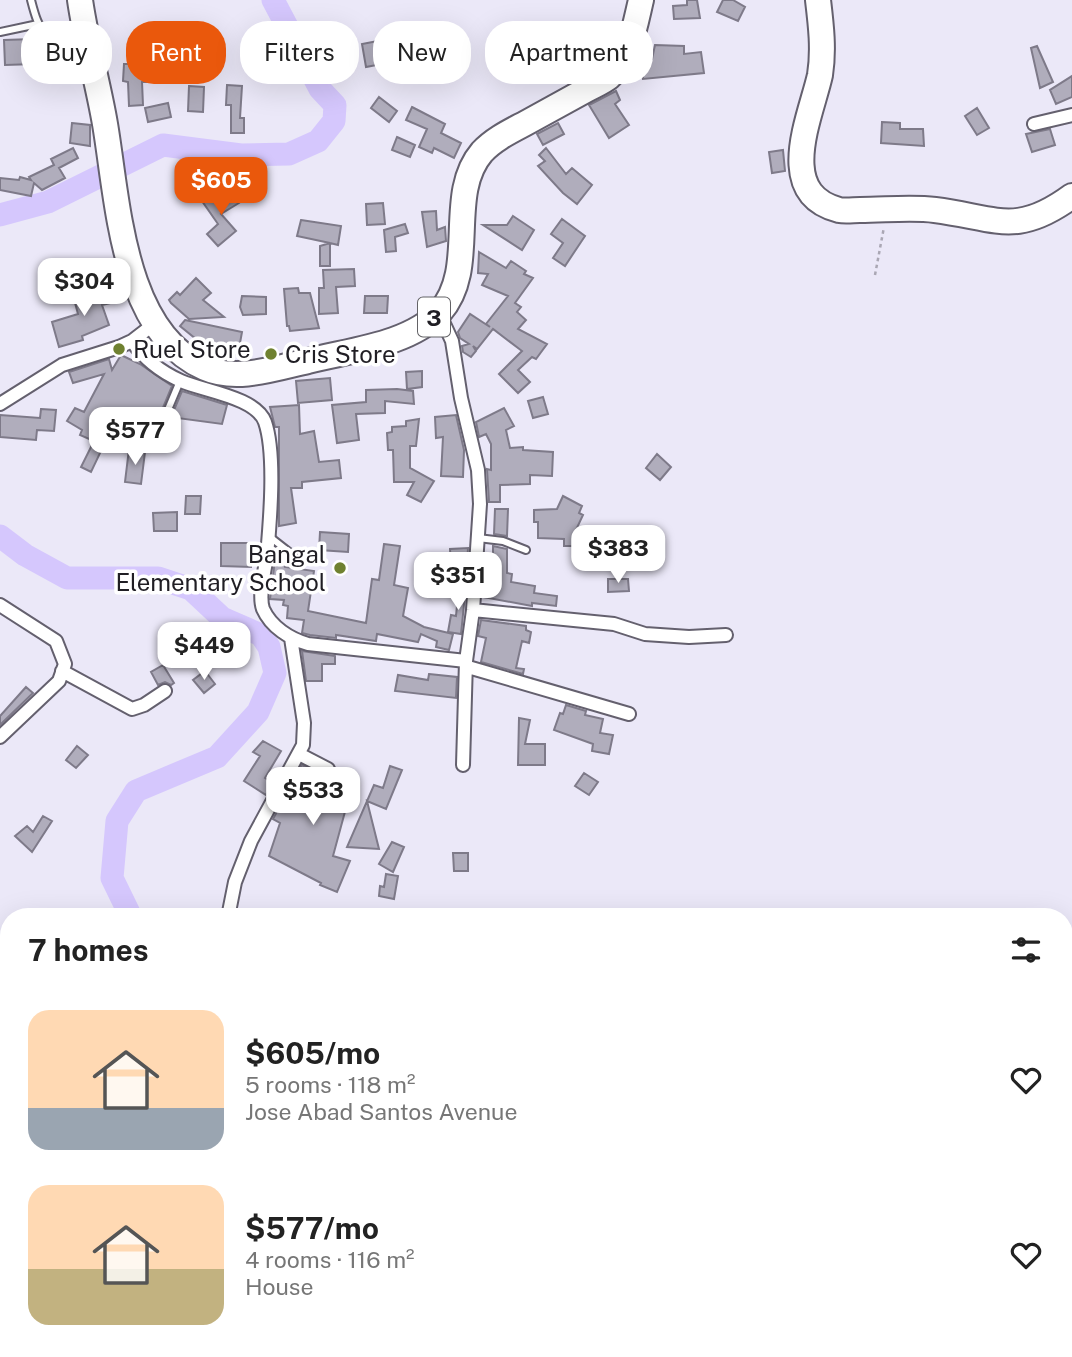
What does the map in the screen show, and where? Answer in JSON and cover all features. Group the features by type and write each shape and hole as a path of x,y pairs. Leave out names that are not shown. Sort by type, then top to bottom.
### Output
{"highway":[{"name":"3","path":"80,0 83,21"},
{"name":"3","path":"96,84 120,230 129,265 154,324 190,359 205,368 234,375 268,370 394,339 425,325 439,313 453,295 457,280 466,185 482,152 500,137 609,77 624,57 642,0"},
{"path":"818,0 822,37 820,73 803,133 800,157 814,197 839,210 918,208 978,219 1019,222 1046,214 1072,196"}],"street":[{"path":"1034,124 1072,115"},
{"path":"439,313 452,341 461,398 478,470 478,538 467,664 463,765"},
{"path":"0,404 62,365 132,341 154,324"},
{"path":"132,341 155,367 180,381 253,407 265,421 269,445 269,536 262,607 272,622 291,638 308,644 467,664 628,714"},
{"path":"0,604 56,641 65,664 59,681 0,737"},
{"path":"473,610 614,624 645,634 689,637 726,635"},
{"path":"230,908 251,841 303,745 304,723 291,638"},
{"path":"62,671 132,709 165,691"},
{"path":"299,754 328,769"}],"lane":[{"path":"31,0 36,21"},
{"path":"0,32 21,27"},
{"path":"167,412 180,381"},
{"path":"269,536 293,555"},
{"path":"478,538 503,541 526,550"}],"path":[{"path":"875,275 887,210"}],"building":[{"path":"687,0 697,0 700,18 674,19 673,6 687,5"},
{"path":"723,0 733,0 745,7 738,21 717,12"},
{"path":"21,39 21,64 5,65 4,40"},
{"path":"373,42 373,66 366,67 362,44"},
{"path":"655,45 684,46 684,54 701,52 704,73 653,78"},
{"path":"1037,46 1053,82 1040,88 1031,48"},
{"path":"124,64 126,64 126,82 123,81"},
{"path":"1072,76 1072,97 1056,104 1050,90"},
{"path":"128,84 142,84 143,105 129,106"},
{"path":"227,85 242,86 240,118 244,118 244,133 231,133 231,105 226,105"},
{"path":"189,86 204,87 203,112 188,111"},
{"path":"616,91 620,100 615,104 629,125 609,138 589,105"},
{"path":"379,97 397,111 389,122 371,108"},
{"path":"168,103 171,117 148,122 145,108"},
{"path":"412,107 445,124 441,133 461,143 454,158 434,148 432,153 419,147 427,129 406,120"},
{"path":"977,108 989,128 977,135 965,116"},
{"path":"882,122 900,123 900,129 923,129 924,146 881,143"},
{"path":"72,123 90,125 90,146 70,143"},
{"path":"558,123 564,134 543,145 537,134"},
{"path":"1050,129 1055,145 1032,152 1026,134"},
{"path":"397,137 415,145 410,157 392,150"},
{"path":"73,148 78,158 59,168 65,178 42,190 34,183 31,196 0,190 0,178 19,180 20,177 31,180 29,177 54,165 51,159"},
{"path":"546,148 566,174 572,168 592,185 577,204 538,166 545,161 539,155"},
{"path":"783,150 785,171 772,173 769,152"},
{"path":"234,193 239,203 221,214 236,231 218,246 207,234 218,224 202,201 214,194 219,201"},
{"path":"383,203 385,224 367,225 366,204"},
{"path":"436,211 437,230 445,227 446,241 427,247 422,212"},
{"path":"513,216 534,230 522,250 483,225 507,225"},
{"path":"562,219 585,236 565,266 553,258 563,243 551,234"},
{"path":"301,220 341,226 338,245 297,236"},
{"path":"405,224 408,233 395,237 396,251 386,252 384,230"},
{"path":"330,243 330,266 320,266 320,246"},
{"path":"479,252 506,268 511,261 526,271 524,274 533,278 515,303 521,307 517,312 526,320 518,329 547,344 536,359 532,357 518,370 530,382 518,393 499,374 522,351 493,329 477,349 473,346 476,351 471,357 463,352 462,346 469,344 460,338 458,332 470,314 490,327 486,324 508,296 482,285 488,274 478,273"},
{"path":"354,269 355,286 336,287 338,313 319,314 319,288 324,288 323,270"},
{"path":"196,278 211,293 203,300 224,317 189,319 171,303 169,300 177,292 180,295"},
{"path":"298,288 299,293 310,293 319,328 290,331 287,326 284,289"},
{"path":"116,290 119,301 102,305 109,325 82,336 83,340 59,347 52,322 78,314 74,299"},
{"path":"242,296 266,297 266,314 243,315 240,307"},
{"path":"365,296 388,296 387,313 364,313"},
{"path":"185,320 242,332 240,343 245,343 244,355 222,353 218,357 180,326"},
{"path":"121,355 140,364 172,386 162,410 164,417 172,415 182,391 227,405 222,424 178,418 172,439 133,422 124,439 110,432 91,472 81,467 94,441 80,435 82,430 67,421 75,408 84,412 104,374 73,383 69,372 109,359 112,370"},
{"path":"422,371 422,387 407,389 406,372"},
{"path":"330,378 332,400 298,403 296,381"},
{"path":"366,390 413,391 414,404 385,401 385,413 356,414 359,440 337,443 332,405 366,402"},
{"path":"543,397 548,414 533,418 528,401"},
{"path":"299,405 300,434 314,431 319,462 339,460 341,478 302,482 302,488 291,488 296,523 279,526 279,427 275,427 270,407"},
{"path":"504,408 514,426 506,430 510,448 523,447 523,450 553,452 552,476 530,475 530,484 500,485 500,502 489,502 487,469 491,470 491,444 486,434 479,437 476,422"},
{"path":"41,409 56,410 54,431 37,430 36,440 0,437 0,415 40,418"},
{"path":"456,415 464,450 463,477 441,476 443,437 436,438 435,417"},
{"path":"419,419 416,446 410,446 410,468 434,481 421,502 407,495 414,482 394,482 393,450 388,450 387,433 392,432 392,427 406,426 406,421"},
{"path":"129,449 145,452 141,484 125,482"},
{"path":"657,454 671,467 660,480 646,468"},
{"path":"186,496 201,496 200,514 185,514"},
{"path":"563,496 582,506 579,513 583,515 574,534 574,546 564,546 564,539 538,538 538,522 534,522 534,510 557,509"},
{"path":"495,509 508,509 507,536 494,534"},
{"path":"177,512 177,531 154,531 153,513"},
{"path":"320,532 349,534 348,552 319,550"},
{"path":"636,533 655,549 646,561 626,545"},
{"path":"221,543 251,543 251,567 221,566"},
{"path":"384,544 400,546 394,585 408,588 403,616 424,627 453,634 449,650 436,647 437,641 421,634 418,642 377,634 376,641 302,633 304,620 287,618 288,606 283,605 284,600 270,599 276,552 286,557 285,567 314,571 308,611 366,623 372,579 379,580"},
{"path":"493,546 507,549 507,573 512,574 511,582 535,586 534,593 557,596 556,606 532,603 532,606 483,597 488,571 493,572"},
{"path":"468,548 467,565 451,566 450,549"},
{"path":"608,579 628,579 629,591 608,592"},
{"path":"459,584 466,585 461,634 448,632 451,615 456,616"},
{"path":"481,620 526,626 526,630 531,632 529,643 522,641 516,668 524,669 523,674 481,662 486,638 478,636"},
{"path":"302,651 335,656 335,664 322,664 322,681 306,681"},
{"path":"163,665 174,683 171,685 165,682 158,685 151,672"},
{"path":"205,671 215,684 204,693 193,680"},
{"path":"429,674 457,677 456,698 395,691 398,675 428,680"},
{"path":"26,687 33,693 0,725 0,716"},
{"path":"566,705 586,711 585,715 603,719 600,733 613,735 609,754 592,751 593,744 554,730"},
{"path":"519,718 530,720 525,744 545,744 545,765 518,765"},
{"path":"263,741 281,751 265,778 273,783 266,795 244,781 260,756 253,752"},
{"path":"77,746 88,755 76,768 66,760"},
{"path":"302,765 325,777 334,775 353,782 333,856 350,861 337,892 269,856 280,823 273,819"},
{"path":"390,766 402,770 386,809 367,801 374,785 383,788"},
{"path":"584,773 598,782 589,795 575,786"},
{"path":"367,801 379,849 347,847"},
{"path":"43,816 52,821 32,852 15,836 27,826 33,832"},
{"path":"392,842 404,847 393,872 379,864"},
{"path":"453,853 468,853 468,871 454,871"},
{"path":"386,874 398,876 394,899 379,896"}],"waterway":[{"path":"0,215 48,202 163,145 241,155 289,154 318,141 334,121 335,105 320,89 273,0"},
{"path":"0,536 25,555 67,578 158,578 191,589 222,618 261,635 269,647 275,673 258,712 217,757 136,791 117,821 112,878 127,908"}],"place":[{"name":"Ruel Store","path":"119,349"},
{"name":"Cris Store","path":"271,354"},
{"name":"Bangal Elementary School","path":"340,568"}]}
